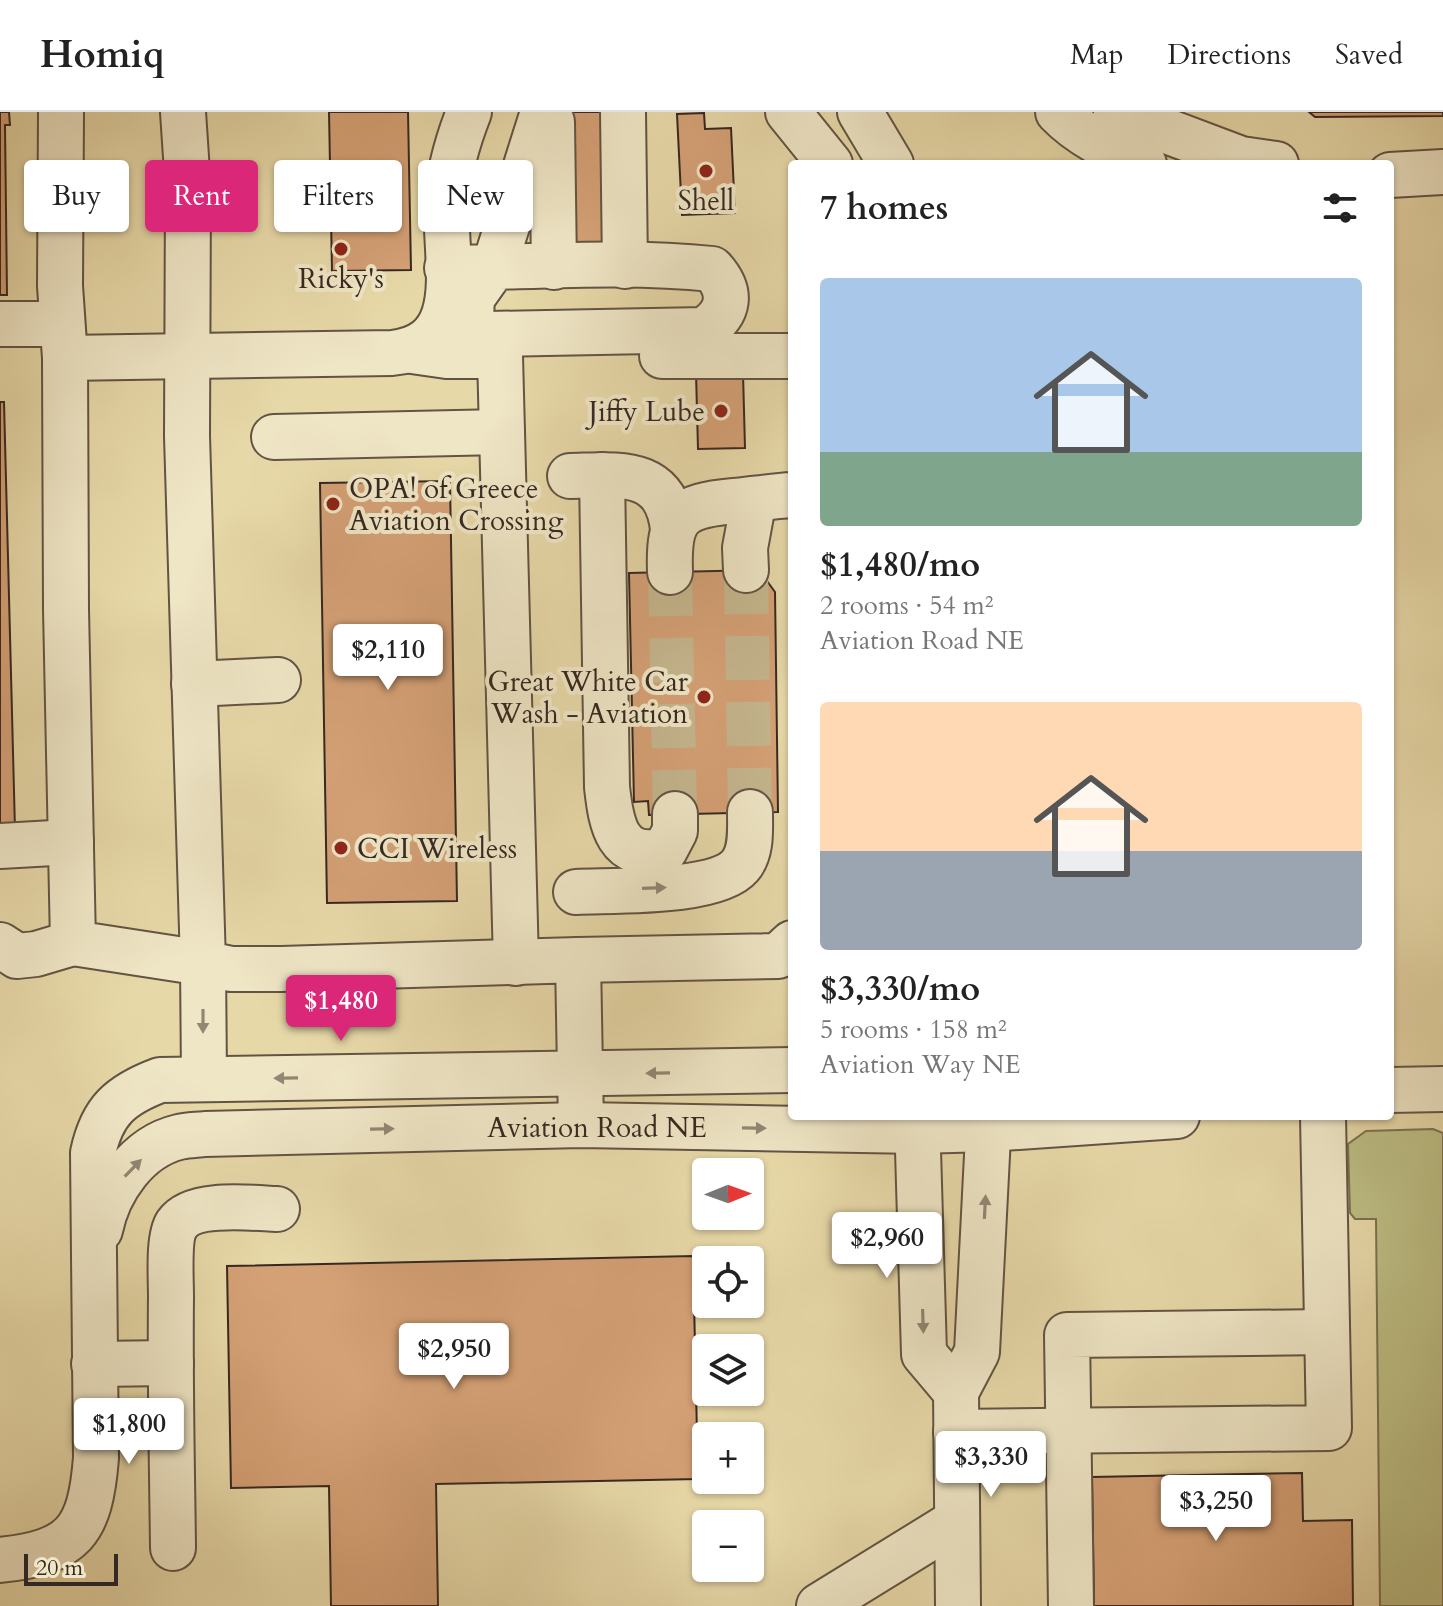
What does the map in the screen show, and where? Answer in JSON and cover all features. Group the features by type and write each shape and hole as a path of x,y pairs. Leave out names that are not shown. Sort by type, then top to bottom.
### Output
{"street":[{"path":"61,112 73,943"},
{"path":"183,112 188,187 187,358 204,1078"},
{"path":"455,160 459,137 469,112"},
{"path":"543,112 533,210 554,267"},
{"path":"533,210 552,112"},
{"path":"623,112 625,266"},
{"path":"788,112 827,160"},
{"path":"860,112 889,160"},
{"path":"1058,112 1072,126 1097,142 1135,160"},
{"path":"1116,112 1248,160"},
{"path":"1394,175 1443,172"},
{"path":"452,232 471,318 478,329 489,334 704,330 718,321 726,305 722,280 712,269 680,265 554,267 465,283"},
{"path":"412,351 428,342 465,283 513,232"},
{"path":"0,324 64,341 187,358 412,351 447,356 788,356"},
{"path":"500,356 516,963"},
{"path":"274,437 502,432"},
{"path":"675,814 675,831 665,850 651,853 635,851 621,841 611,817 607,787 599,475 646,481 656,488 668,505 672,551 679,518 692,506 773,497"},
{"path":"746,570 745,548 773,497"},
{"path":"194,684 278,680"},
{"path":"576,892 695,886 715,880 739,868 748,849 750,812"},
{"path":"0,846 71,842"},
{"path":"0,945 17,956 73,943 231,969 778,956 788,947"},
{"path":"578,960 581,1125"},
{"name":"Aviation Road NE","path":"0,1560 46,1553 64,1544 77,1531 88,1511 94,1488 96,1458 93,1153 97,1134 122,1097 160,1080 204,1078 788,1070"},
{"path":"1394,1090 1443,1089"},
{"name":"Aviation Road NE","path":"93,1263 110,1194 131,1167 153,1150 178,1137 581,1125 917,1124 1070,1120"},
{"path":"956,1412 1069,1431 1329,1428 1323,1120"},
{"path":"958,1606 956,1412 977,1352 989,1123"},
{"path":"917,1124 924,1354 956,1412"},
{"path":"173,1548 172,1249 176,1225 190,1213 205,1210 277,1209"},
{"path":"1071,1606 1067,1335 1326,1332"},
{"path":"94,1364 171,1363"},
{"path":"819,1606 957,1521"}],"green space":[{"path":"1433,1129 1443,1133 1443,1606 1380,1606 1376,1219 1355,1219 1350,1213 1348,1144 1366,1131"}],"building":[{"path":"0,112 9,112 10,125 5,125 7,295 0,295"},
{"path":"329,112 408,112 411,270 332,271 331,232 402,232 402,160 330,160"},
{"name":"Shell","path":"569,112 607,112 608,242 570,243"},
{"path":"1309,112 1443,112 1443,116 1315,117"},
{"name":"Shell","path":"704,113 705,129 731,128 735,213 682,215 677,114"},
{"name":"Jiffy Lube","path":"696,373 743,373 745,448 698,449"},
{"path":"0,402 4,402 15,830 0,831"},
{"path":"450,481 457,901 327,903 320,483"},
{"name":"Great White Car Wash - Aviation","path":"759,570 775,592 778,812 649,815 648,801 634,802 629,573"},
{"path":"692,1256 695,1334 692,1334 692,1406 696,1406 697,1422 692,1422 692,1479 436,1484 438,1606 331,1606 329,1486 231,1488 227,1266"},
{"path":"1302,1473 1303,1521 1352,1520 1353,1606 1094,1606 1092,1477"}],"tunnel":[{"path":"746,570 750,812"},
{"path":"670,572 675,814"}],"place":[{"name":"Shell","path":"706,171"},
{"name":"Ricky's","path":"341,249"},
{"name":"Jiffy Lube","path":"721,411"},
{"name":"OPA! of Greece Aviation Crossing","path":"333,504"},
{"name":"Great White Car Wash - Aviation","path":"704,697"},
{"name":"CCI Wireless","path":"341,848"}]}
